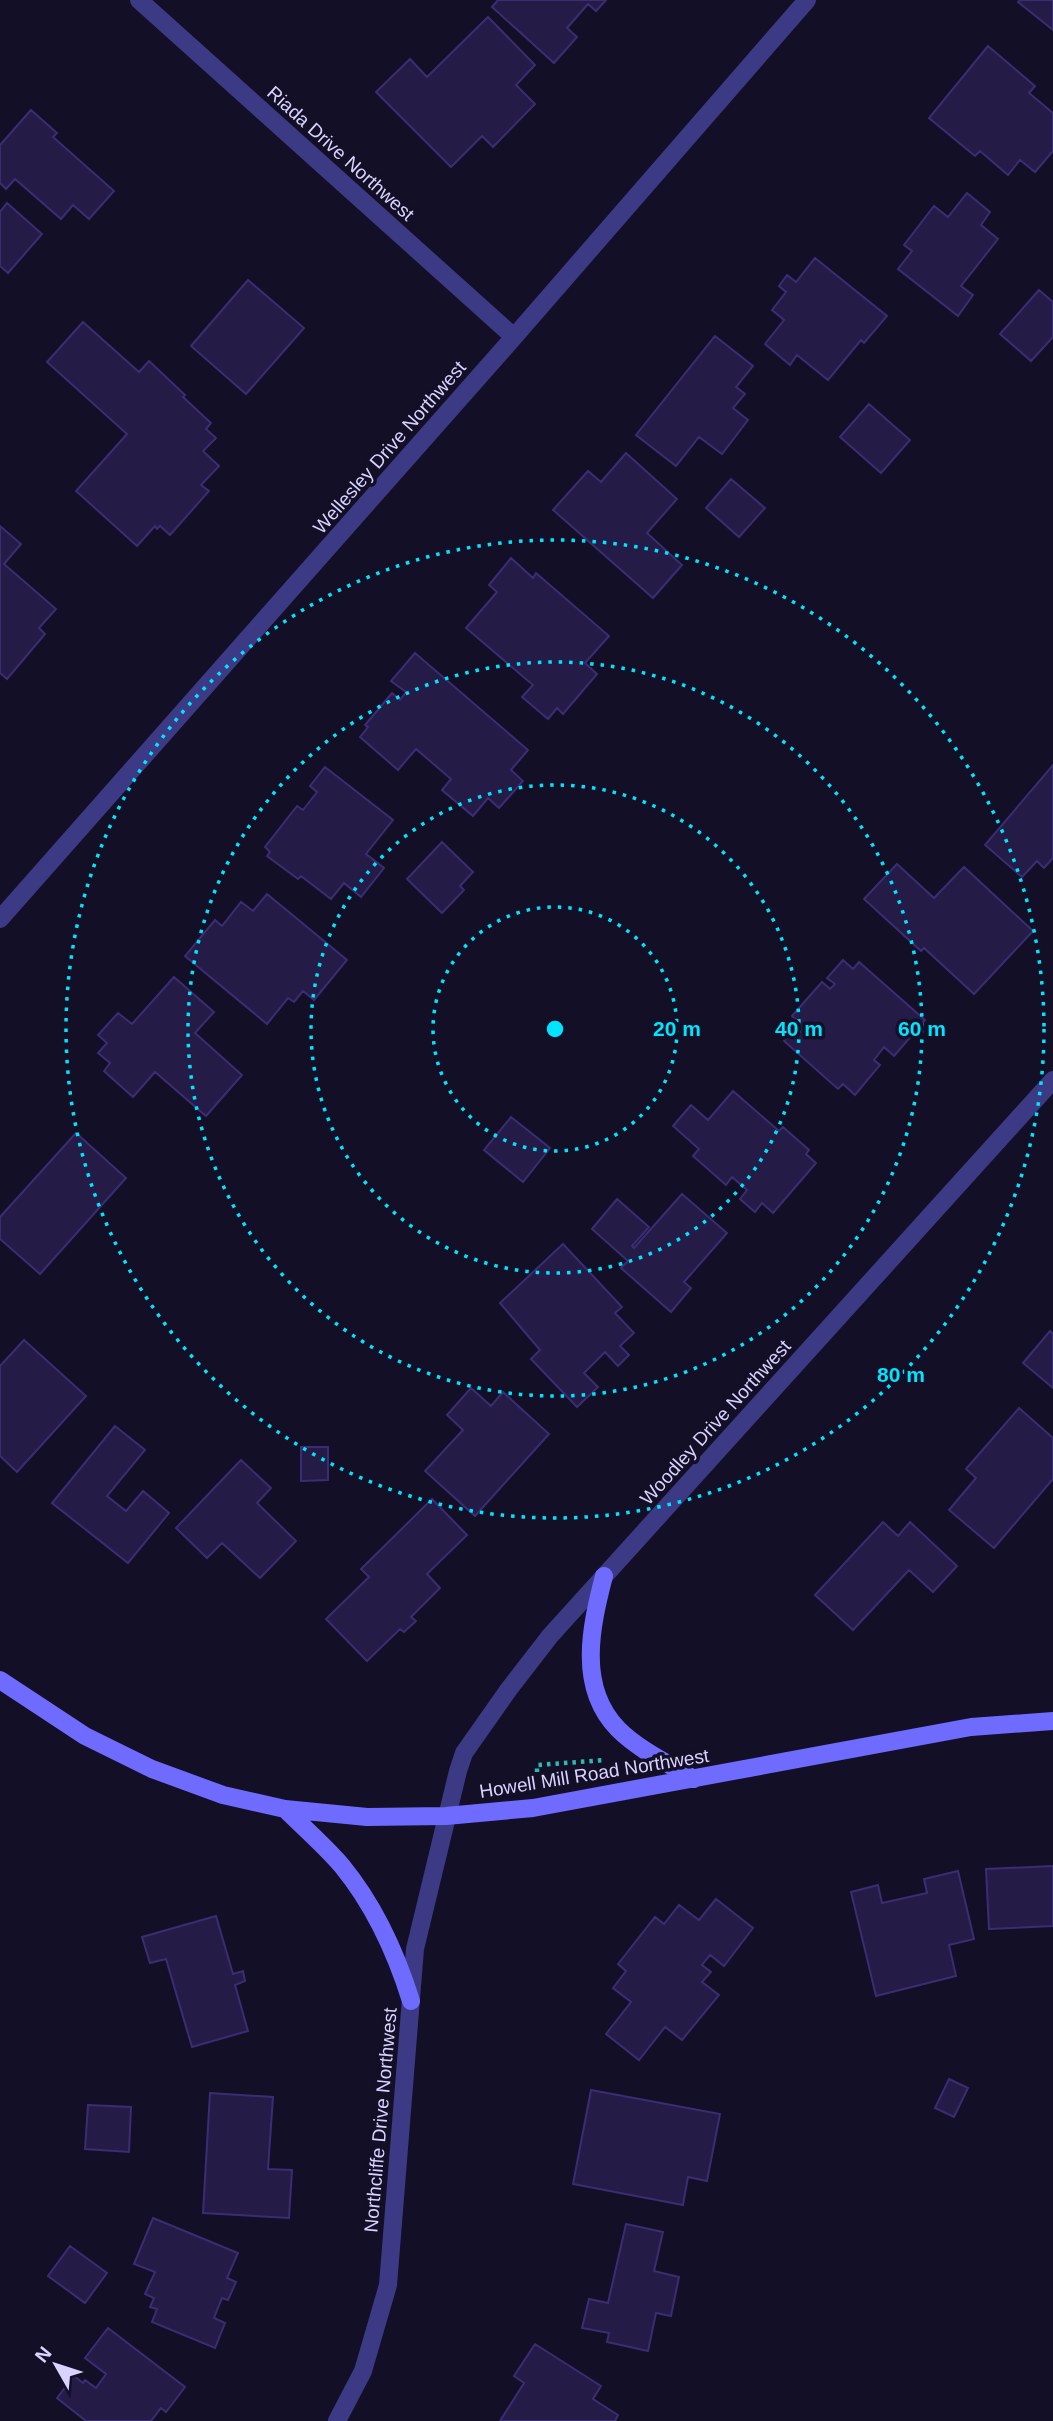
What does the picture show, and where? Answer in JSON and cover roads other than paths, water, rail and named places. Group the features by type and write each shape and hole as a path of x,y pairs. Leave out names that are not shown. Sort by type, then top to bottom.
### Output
{"main road":[{"path":"604,1576 594,1612 591,1642 590,1669 597,1696 606,1715 620,1731 694,1779"},
{"name":"Howell Mill Road Northwest","path":"0,1680 85,1736 152,1769 223,1795 285,1809 367,1817 446,1816 533,1808 971,1727 1053,1721"},
{"path":"285,1809 341,1865 359,1889 390,1945 411,2001"}],"street":[{"name":"Riada Drive Northwest","path":"139,0 514,337"},
{"name":"Wellesley Drive Northwest","path":"0,919 514,337 807,0"},
{"name":"Woodley Drive Northwest","path":"446,1816 464,1753 534,1657 604,1576 1053,1080"},
{"name":"Northcliffe Drive Northwest","path":"337,2421 362,2371 388,2285 415,1949 446,1816"}]}
